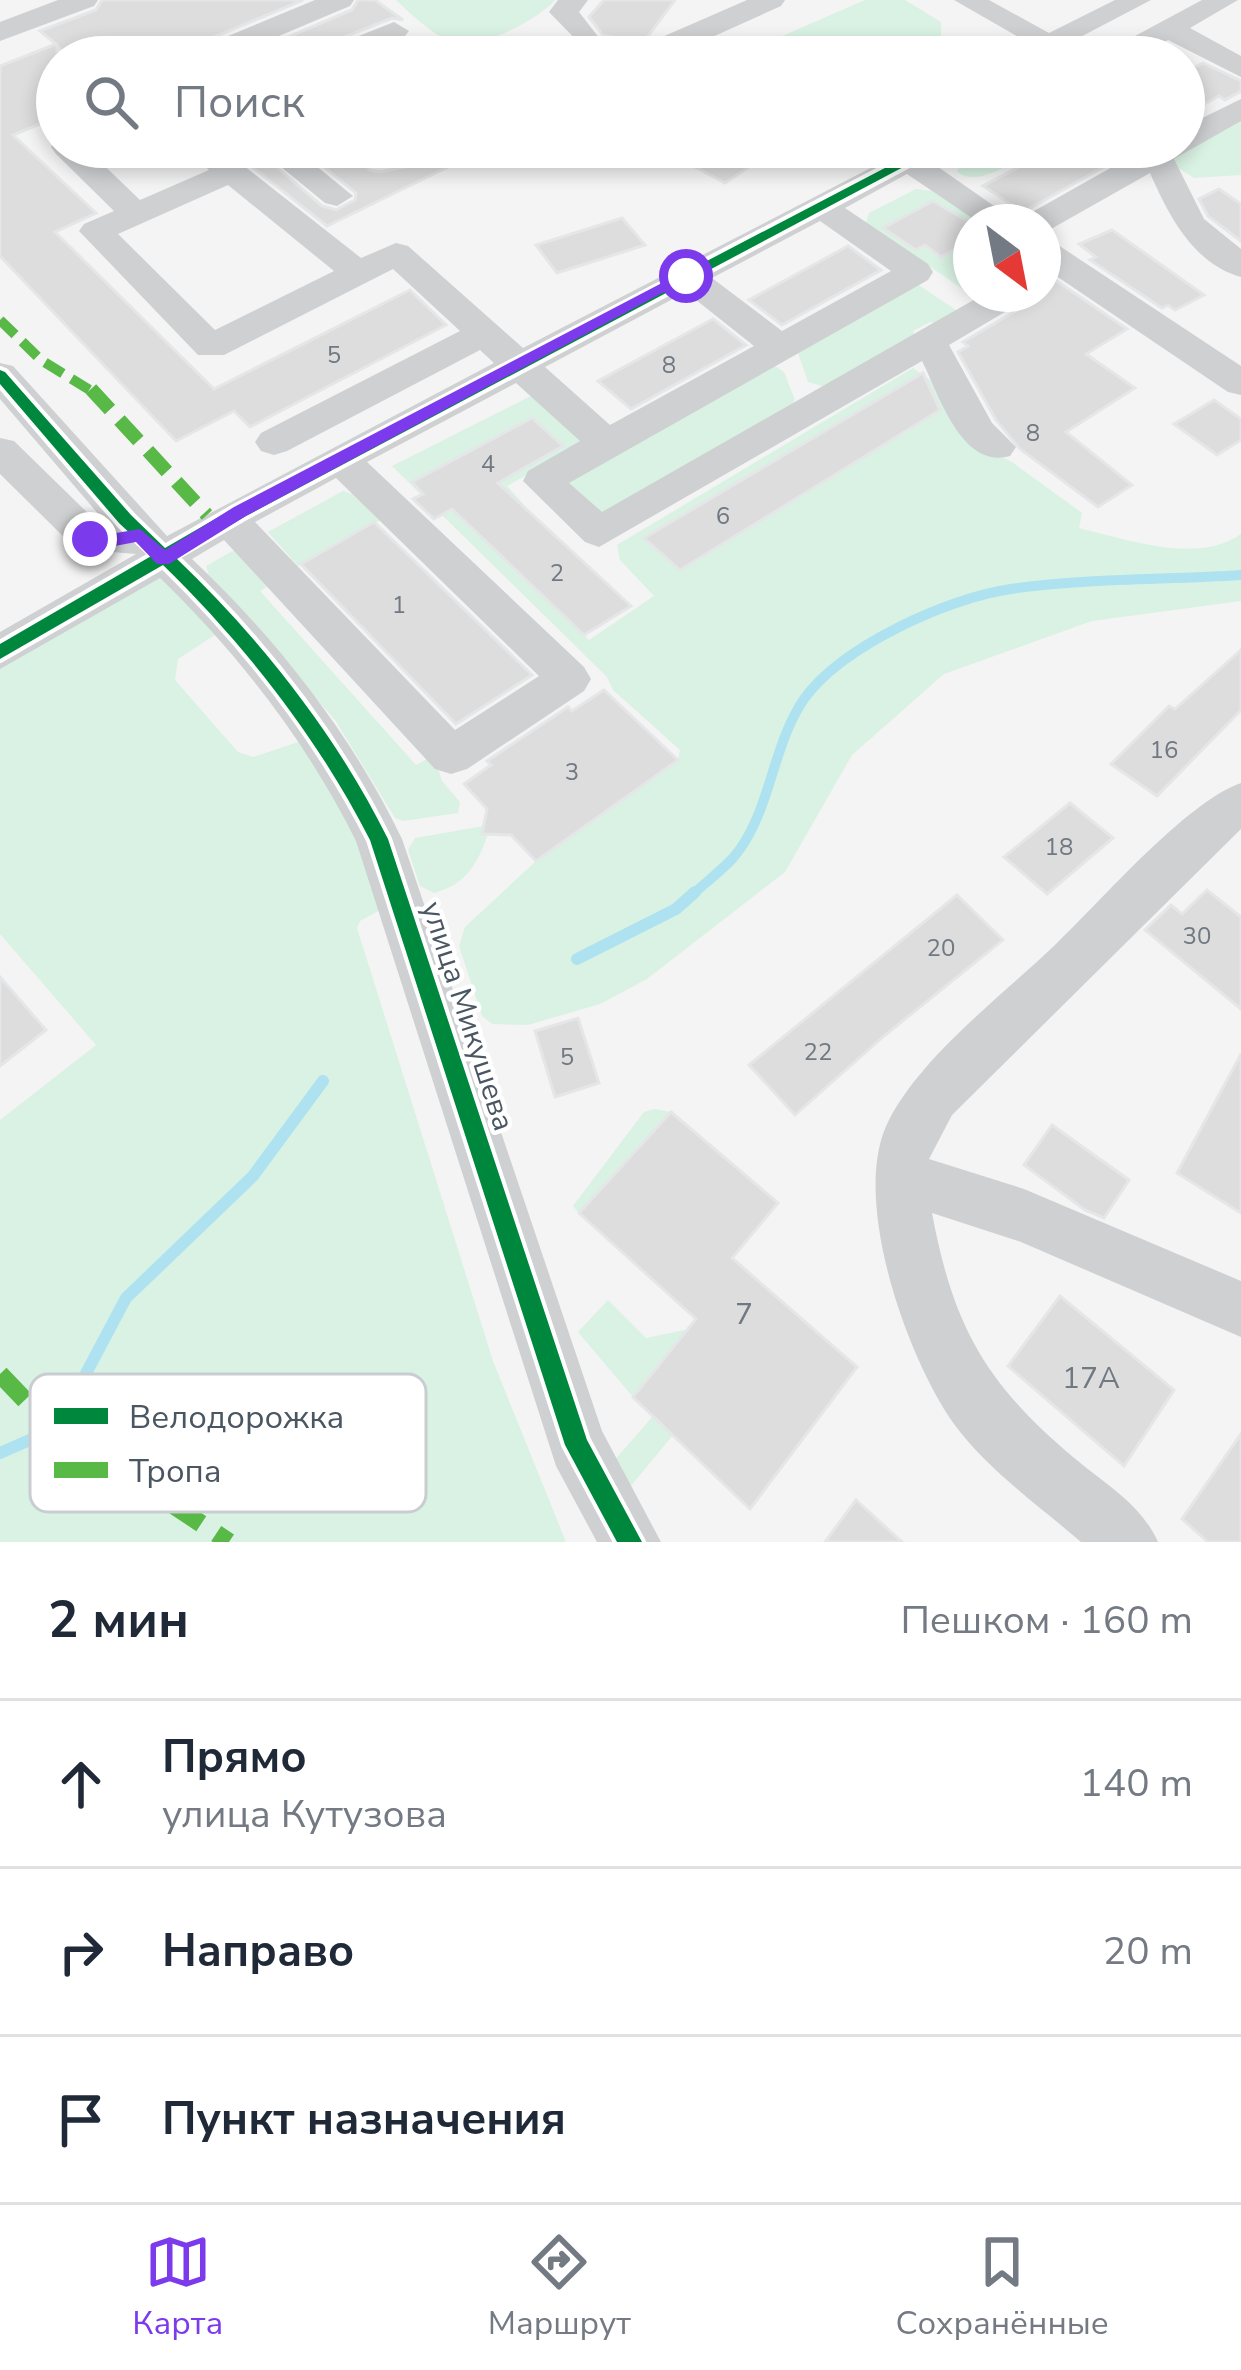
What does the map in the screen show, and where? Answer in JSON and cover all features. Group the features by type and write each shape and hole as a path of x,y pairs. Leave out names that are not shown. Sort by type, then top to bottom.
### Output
{"street":[{"path":"0,32 84,0"},
{"path":"253,36 340,0"},
{"path":"574,0 563,12 590,36"},
{"path":"698,36 771,0"},
{"path":"968,0 1032,36"},
{"path":"1082,36 1137,0"},
{"path":"1152,36 1224,0"},
{"path":"1168,28 1183,36"},
{"path":"382,36 394,31"},
{"path":"1205,48 1241,68"},
{"path":"1205,128 1241,108"},
{"path":"89,168 136,214"},
{"path":"226,168 358,273"},
{"path":"301,168 337,196"},
{"path":"0,652 152,547 228,519 884,168"},
{"path":"913,168 971,204"},
{"path":"1061,208 1125,168"},
{"path":"1163,168 1190,224 1241,266"},
{"path":"231,172 96,231 211,347 396,254 607,444 611,442"},
{"path":"820,206 976,314"},
{"path":"1061,270 1241,383"},
{"path":"916,272 542,481 598,532 979,312"},
{"path":"686,276 780,347"},
{"path":"274,442 484,333"},
{"path":"929,340 977,432 997,447"},
{"name":"улица Микушева","path":"8,397 202,593 293,699 351,785 379,838 577,1445 630,1542"},
{"path":"0,451 69,524 90,539 152,547"},
{"path":"228,519 451,756 569,679 340,459"},
{"path":"1127,1542 976,1405 946,1358 910,1235 902,1177 904,1146 934,1097 1190,845 1241,802"},
{"path":"902,1177 1024,1216 1241,1309"}],"green space":[{"path":"396,0 555,0 496,36 441,36"},
{"path":"865,0 905,0 941,22 941,36 782,36"},
{"path":"1241,120 1241,175 1194,178 1178,168 1205,168 1205,141"},
{"path":"959,168 1002,168 977,177 957,172"},
{"path":"916,189 932,191 953,205 953,282 866,223 869,213"},
{"path":"917,284 953,308 940,324 930,322 913,331 916,338 828,388 808,382 798,353"},
{"path":"772,364 784,372 795,400 792,405 600,514 567,487 567,481"},
{"path":"913,368 957,399 979,446 1012,462 1082,513 1079,528 1183,549 1204,548 1241,534 1241,601 1092,621 944,674 852,755 785,872 647,979 600,1004 528,1025 492,1024 482,1016 459,946 465,927 536,861 678,760 680,750 613,690 607,677 392,466 533,395 586,441 507,486 532,514 486,541 589,640 654,596 620,560 617,545"},
{"path":"343,491 381,520 298,566 268,532"},
{"path":"236,549 273,583 260,591 416,765 434,755 442,781 460,802 458,813 403,821 395,818 335,720 209,576 206,566"},
{"path":"159,566 218,633 178,659 175,680 238,752 253,757 304,740 356,820 380,910 360,921 357,928 493,1361 566,1542 0,1542 0,1120 96,1045 0,934 0,652"},
{"path":"484,826 482,833 488,834 484,845 463,878 434,893 420,886 408,850 415,838"},
{"path":"644,1112 671,1112 579,1213 573,1206"},
{"path":"608,1300 646,1338 689,1329 633,1397 578,1332"},
{"path":"653,1416 673,1435 620,1499 613,1462"}],"building":[{"path":"102,0 303,0 216,36 46,36 40,31 96,10"},
{"path":"358,0 375,0 403,20 392,18 347,36 291,36 352,10"},
{"path":"604,0 675,0 648,36 603,35 589,17"},
{"path":"36,52 36,126 13,135 36,157 36,168 48,168 96,213 55,232 214,389 410,290 446,325 250,427 234,411 176,441 0,256 0,66"},
{"path":"1205,64 1241,81 1241,91 1225,100 1219,96 1205,104"},
{"path":"254,168 278,168 322,206 336,210 355,200 356,193 326,168 380,172 446,168 327,226"},
{"path":"697,168 747,168 725,183"},
{"path":"1017,168 1102,168 1037,204 1011,204 983,186"},
{"path":"1219,189 1241,204 1241,241 1208,216 1199,199"},
{"path":"933,201 953,213 953,250 941,257 925,245 916,250 883,228"},
{"path":"622,218 645,245 557,273 536,245"},
{"path":"1112,230 1204,295 1175,310 1168,305 1162,308 1090,260 1096,257 1079,244"},
{"path":"848,246 881,270 782,325 749,300"},
{"path":"1061,284 1127,329 1086,354 1135,388 1066,432 1132,485 1098,507 1020,449 996,420 958,352 968,346 963,342 1014,312 1061,312"},
{"path":"713,319 746,345 631,409 598,381"},
{"path":"923,373 940,410 680,570 644,538"},
{"path":"1214,400 1241,419 1241,440 1217,455 1174,424"},
{"path":"532,418 563,446 498,483 631,606 584,635 452,509 434,519 413,499 423,494 412,482"},
{"path":"374,522 532,675 456,724 301,564"},
{"path":"1241,650 1241,710 1157,796 1111,764 1169,706 1175,709"},
{"path":"604,690 678,760 536,861 511,835 482,834 487,809 464,784 491,765 487,761 568,707 572,711"},
{"path":"1070,803 1113,838 1047,894 1004,857"},
{"path":"1207,890 1241,917 1241,1009 1145,930 1171,905 1182,914"},
{"path":"957,895 1003,940 795,1115 749,1065"},
{"path":"0,977 46,1030 0,1066"},
{"path":"578,1018 599,1083 555,1097 535,1031"},
{"path":"1241,1054 1241,1213 1177,1173"},
{"path":"671,1112 778,1203 732,1258 857,1367 750,1509 633,1397 696,1319 579,1213"},
{"path":"1052,1125 1129,1180 1104,1218 1085,1210 1024,1165"},
{"path":"1060,1296 1174,1390 1124,1466 1008,1366"},
{"path":"1241,1434 1241,1542 1208,1542 1182,1519"},
{"path":"856,1500 902,1542 825,1542"}],"waterway":[{"path":"692,895 746,841 784,738 804,699 821,679 870,643 928,614 1011,589 1241,575"},
{"path":"577,959 676,909 695,892"},
{"path":"86,1374 126,1298 253,1176 323,1081"},
{"path":"0,1453 30,1440"}],"marked path":[{"path":"0,320 53,368 90,388 207,515"},
{"path":"0,1374 30,1405"},
{"path":"184,1512 229,1542"}],"cycle path":[{"path":"0,652 240,512 895,168"},
{"path":"0,375 125,519 202,593 267,667 351,785 379,839 577,1445 630,1542"}],"route":[{"path":"90,539 104,542 140,535 163,559 240,512 686,276"}]}
